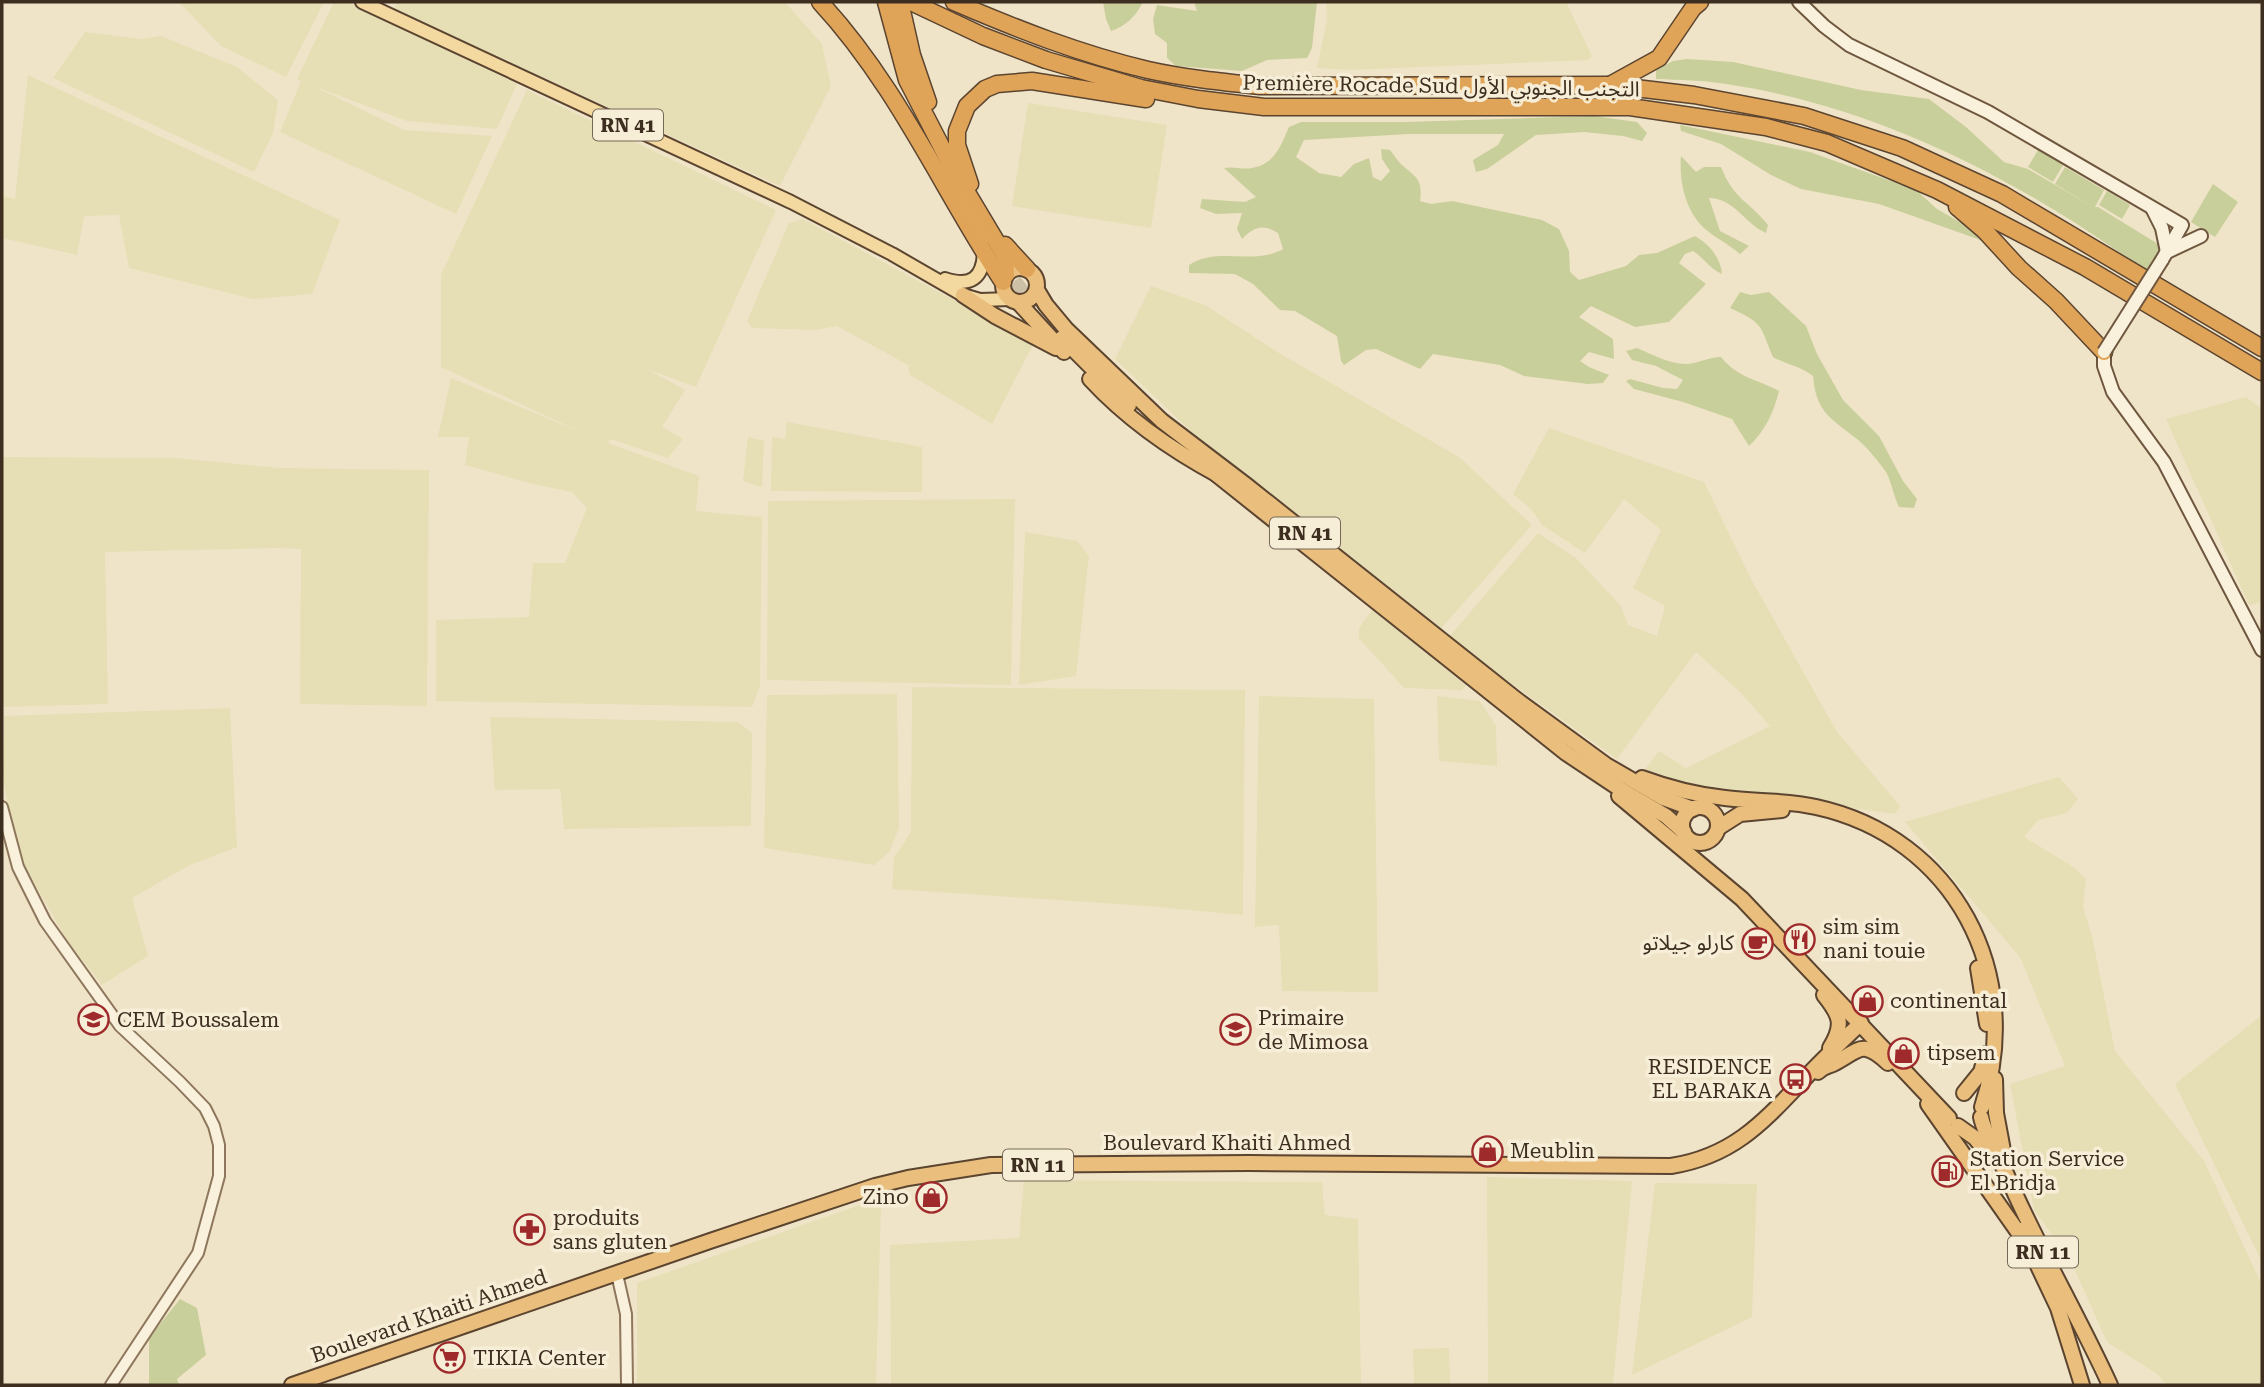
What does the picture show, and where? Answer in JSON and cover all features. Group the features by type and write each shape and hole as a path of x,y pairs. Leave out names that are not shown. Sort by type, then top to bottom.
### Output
{"highway":[{"path":"820,2 861,50 905,109 999,260"},
{"path":"886,2 916,106 951,179"},
{"path":"900,2 921,87 970,184 1003,241 1034,276 1037,290 1032,298 1015,301 1005,293 1005,256 953,169 907,80"},
{"name":"Première Rocade Sud التجنب الجنوبي الأول","path":"912,2 983,36 1080,71 1141,89 1245,106 1630,107 1766,127 1815,139 1878,163 1937,190 2085,267 2262,372"},
{"name":"Première Rocade Sud التجنب الجنوبي الأول","path":"954,2 1066,47 1149,70 1207,80 1260,86 1610,85 1694,95 1804,116 1902,148 2003,194 2262,348"},
{"path":"1610,85 1659,58 1679,27 1700,2"},
{"path":"861,50 905,114 984,252 1004,281"},
{"path":"1651,63 1647,79 1649,85 1659,91"},
{"path":"970,184 957,145 957,131 967,106 985,89 997,84 1032,81 1176,103 1245,106"},
{"path":"1937,190 1985,231 2104,352"},
{"path":"1004,281 1015,269 1027,269"},
{"name":"RN 41","path":"1037,290 1066,329 1157,417 1517,699 1618,773 1663,798 1693,809"},
{"name":"RN 41","path":"963,295 995,316 1065,353"},
{"name":"RN 41","path":"1015,301 1133,422 1185,458 1220,476 1718,878 1754,911 1861,1023"},
{"path":"1035,308 1127,403 1220,476"},
{"name":"RN 41","path":"1566,753 1666,816 1684,832"},
{"path":"1594,755 1630,773 1686,791 1727,799 1788,803 1841,813 1877,830 1917,855 1947,886 1966,914 1984,957 1995,1013 1996,1037 1990,1082 1981,1112 1971,1127 1954,1122 1949,1104 1954,1096 1964,1093 1976,1081 1984,1066 1987,1040 1979,971 1961,924 1934,883 1913,863 1882,842 1849,826 1806,813 1784,810 1740,814 1717,828 1708,841 1697,842"},
{"path":"1709,810 1788,803"},
{"path":"1717,828 1716,818 1704,807 1693,809 1683,821 1684,832 1697,842 1700,852 1718,878"},
{"path":"1814,975 1818,986 1837,1012 1839,1020 1837,1035 1824,1063 1834,1063 1856,1050 1868,1049 1897,1071 1910,1075"},
{"name":"RN 11","path":"1824,1063 1861,1023 1954,1122 1975,1138 1990,1155 2058,1308 2082,1385"},
{"path":"1994,1058 1998,1128 2015,1194"},
{"name":"Boulevard Khaiti Ahmed","path":"292,1385 875,1186 908,1178 991,1165 1249,1163 1671,1166 1703,1159 1736,1144 1795,1090 1807,1083 1824,1063"},
{"path":"1923,1090 1938,1121 1989,1187 2028,1244"},
{"path":"1964,1093 1973,1095 1981,1112"},
{"name":"RN 11","path":"1981,1112 1986,1135 2110,1385"},
{"path":"2081,1324 2101,1385"},
{"path":"2070,1342 2080,1356 2092,1385"}],"main road":[{"name":"RN 41","path":"362,2 778,196 892,254"},
{"path":"1799,2 1840,40 1863,54 1988,112 2182,225 2104,352 2104,366 2113,392 2171,474 2262,650"},
{"path":"2152,208 2162,228 2164,256"},
{"path":"2164,256 2201,236"},
{"path":"940,278 960,283 971,281 981,269 984,252"},
{"path":"892,254 976,295 988,294 1004,281"},
{"path":"892,254 963,295 980,300 1015,301"}],"street":[{"path":"2,807 18,867 45,920 120,1027 205,1108 215,1126 219,1145 219,1176 198,1253 111,1385"},
{"path":"617,1274 626,1314 627,1385"}],"shaded area":[{"path":"179,2 324,2 286,77 221,46"},
{"path":"334,2 348,2 517,84 497,129 407,121 313,86 404,130 492,136 456,214 280,132 301,81 297,79"},
{"path":"397,2 785,2 822,44 831,86 780,186 394,9"},
{"path":"1326,2 1566,2 1592,56 1589,60 1349,70 1317,68 1327,19"},
{"path":"85,32 141,39 161,36 237,67 278,100 273,133 254,172 53,78"},
{"path":"28,75 340,220 312,294 253,299 129,268 119,215 84,216 77,255 2,238 2,196 15,199"},
{"path":"527,90 776,210 696,387 647,369 685,390 662,427 683,439 668,458 610,439 608,443 699,476 696,511 762,517 760,686 752,707 436,701 436,620 529,617 533,563 565,563 587,508 572,492 465,465 469,437 438,437 451,378 583,433 441,367 441,275"},
{"path":"1028,103 1167,125 1151,228 1012,206"},
{"path":"803,219 1034,343 992,424 910,375 908,365 837,326 815,330 752,328 747,321 789,223"},
{"path":"1151,286 1205,305 1279,353 1459,457 1532,525 1439,631 1214,453 1115,359"},
{"path":"2246,397 2262,409 2262,602 2249,605 2166,419"},
{"path":"787,422 922,447 922,492 771,491 772,437 785,439"},
{"path":"1549,428 1704,482 1750,577 1837,732 1900,806 1895,814 1729,791 1643,772 1659,751 1686,768 1770,726 1741,693 1696,652 1617,759 1448,638 1538,533 1576,558 1621,606 1628,625 1657,636 1665,606 1633,588 1661,530 1624,499 1585,553 1542,525 1532,510 1513,494"},
{"path":"748,437 764,441 762,487 743,481"},
{"path":"2,457 176,458 279,468 429,470 427,706 300,704 301,549 279,548 105,552 108,704 2,707"},
{"path":"1015,499 1011,685 767,680 768,501"},
{"path":"1025,532 1077,541 1089,556 1076,676 1019,685"},
{"path":"1372,610 1466,685 1462,690 1404,688 1359,638 1359,628"},
{"path":"912,687 1245,690 1243,915 892,889 894,858 911,832"},
{"path":"897,694 899,828 889,852 874,865 764,848 767,695"},
{"path":"1259,696 1374,699 1378,992 1282,991 1279,925 1255,927"},
{"path":"1437,696 1480,701 1496,726 1497,766 1439,761"},
{"path":"230,708 237,847 190,865 132,898 148,956 102,985 66,939 20,857 3,778 4,716"},
{"path":"490,717 738,722 752,733 751,826 564,829 560,789 495,790"},
{"path":"2059,777 2078,799 2067,813 2038,820 2024,837 2072,866 2086,879 2083,907 2092,936 2115,1051 2204,1161 2262,1285 2262,1385 2167,1385 2157,1374 2107,1342 2070,1259 2034,1210 2010,1084 2065,1066 2020,957 1905,822"},
{"path":"2262,1015 2262,1262 2175,1084"},
{"path":"1487,1177 1632,1181 1613,1385 1488,1385"},
{"path":"1024,1180 1322,1182 1325,1215 1358,1219 1361,1385 891,1385 890,1245 1019,1238"},
{"path":"1655,1183 1757,1184 1752,1317 1632,1375"},
{"path":"877,1199 881,1206 876,1385 637,1385 637,1283"},
{"path":"1449,1348 1450,1385 1414,1385 1413,1349"}],"green space":[{"path":"1103,2 1143,2 1130,20 1111,31"},
{"path":"1194,2 1317,2 1312,48 1307,58 1267,60 1242,71 1176,66 1167,58 1167,43 1155,34 1153,19 1157,5 1197,11"},
{"path":"1687,59 1733,62 1861,90 1929,99 1966,127 2004,162 2028,169 2093,207 2055,184 2065,167 2104,190 2095,207 2163,247 2147,272 2050,207 1947,152 1893,130 1839,110 1783,95 1717,83 1656,79 1656,70 1673,61"},
{"path":"1594,116 1637,122 1647,133 1642,141 1584,132 1536,135 1487,169 1476,172 1473,160 1498,145 1504,134 1409,134 1304,140 1296,157 1319,173 1341,177 1354,164 1369,158 1373,177 1381,181 1390,171 1382,159 1381,149 1390,150 1417,179 1420,201 1431,204 1452,201 1542,220 1559,229 1569,251 1570,272 1579,280 1626,266 1639,255 1657,253 1695,236 1700,239 1717,257 1722,274 1693,251 1685,254 1679,263 1706,284 1669,322 1635,327 1591,306 1579,317 1613,339 1614,359 1589,352 1580,361 1609,375 1603,383 1588,384 1524,376 1500,365 1433,354 1420,369 1376,349 1366,350 1344,365 1337,336 1295,311 1280,310 1253,284 1235,274 1189,273 1189,265 1200,260 1224,256 1260,256 1283,249 1278,233 1268,228 1255,229 1242,239 1237,229 1242,213 1216,214 1200,208 1202,199 1245,202 1256,197 1224,168 1260,166 1276,153 1289,127 1301,122 1405,122"},
{"path":"1680,125 1810,152 1916,190 1937,209 1965,225 1986,242 1879,204 1801,189 1771,175 1721,144 1681,131"},
{"path":"2038,150 2063,165 2053,182 2028,167"},
{"path":"1681,156 1696,172 1704,167 1721,167 1731,187 1768,225 1766,233 1726,202 1709,198 1720,231 1749,246 1740,254 1704,228 1692,213 1685,195"},
{"path":"2213,184 2238,202 2215,237 2191,222"},
{"path":"2107,191 2130,205 2122,219 2099,205"},
{"path":"1740,292 1751,295 1769,292 1806,326 1817,354 1843,400 1879,436 1903,481 1917,499 1914,508 1899,507 1888,475 1880,463 1861,442 1826,413 1817,398 1813,376 1773,357 1759,326 1730,308"},
{"path":"1637,348 1681,364 1721,357 1741,374 1779,391 1772,414 1749,446 1732,419 1634,389 1626,381 1630,379 1677,389 1683,380 1656,366 1632,360 1626,351"},
{"path":"180,1299 197,1308 206,1355 177,1379 179,1385 149,1385 149,1338"}],"tunnel":[{"path":"1002,264 1035,308"}],"place":[{"name":"sim sim nani touie","path":"1800,939"},
{"name":"كارلو جيلاتو","path":"1757,943"},
{"name":"continental","path":"1867,1001"},
{"name":"CEM Boussalem","path":"94,1020"},
{"name":"Primaire de Mimosa","path":"1235,1030"},
{"name":"tipsem","path":"1904,1053"},
{"name":"RESIDENCE EL BARAKA","path":"1795,1079"},
{"name":"Meublin","path":"1487,1151"},
{"name":"Station Service El Bridja","path":"1947,1171"},
{"name":"Zino","path":"932,1197"},
{"name":"produits sans gluten","path":"530,1230"},
{"name":"TIKIA Center","path":"450,1358"}]}
